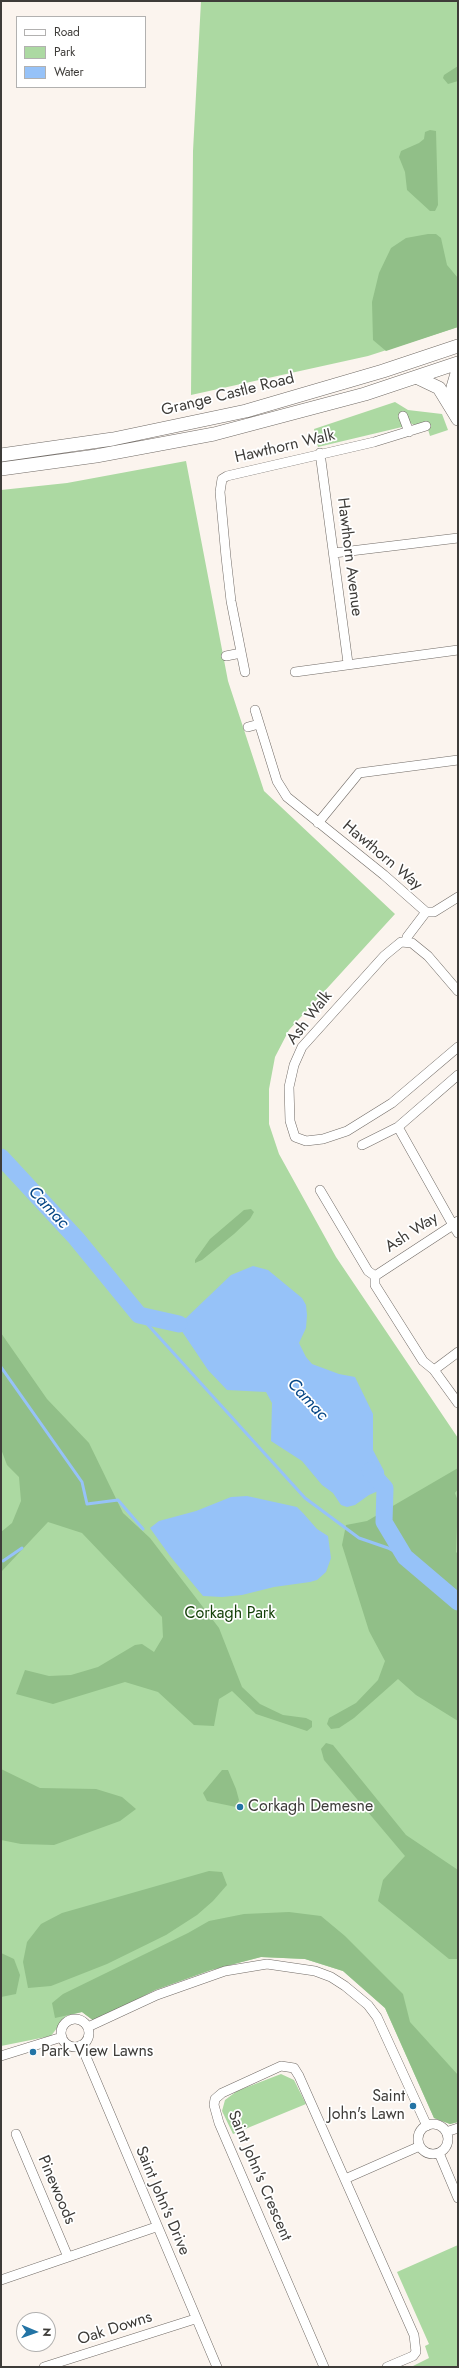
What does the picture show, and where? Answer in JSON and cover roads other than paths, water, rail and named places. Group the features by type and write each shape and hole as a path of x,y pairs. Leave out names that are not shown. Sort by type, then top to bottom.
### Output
{"main road":[{"name":"Grange Castle Road","path":"1,455 113,439 246,411 383,372 458,346"},
{"name":"Grange Castle Road","path":"1,469 96,456 214,434 365,394 458,363"},
{"path":"458,370 453,387 458,410"},
{"path":"416,377 439,388 458,419"}],"street":[{"path":"403,416 409,432"},
{"name":"Hawthorn Walk","path":"245,672 229,583 220,484 227,476 374,442 426,426"},
{"name":"Hawthorn Avenue","path":"320,454 348,663"},
{"path":"334,553 458,538"},
{"path":"295,672 348,663 458,650"},
{"path":"226,656 241,653"},
{"name":"Hawthorn Way","path":"255,710 282,790 292,803 384,874 426,912"},
{"path":"248,727 259,724"},
{"name":"Hawthorn Way","path":"318,823 359,773 458,760"},
{"path":"458,897 434,912 426,912 407,937 406,942 412,943 428,956 458,991"},
{"name":"Ash Walk","path":"406,942 401,942 370,969 302,1047 294,1065 289,1087 290,1120 295,1137 301,1140 317,1139 347,1131 392,1103 458,1047"},
{"path":"362,1146 398,1127 458,1075"},
{"name":"Ash Way","path":"375,1276 455,1223 398,1127"},
{"path":"320,1190 368,1271 375,1276 375,1285 423,1361 434,1370 458,1403"},
{"path":"455,1223 458,1233"},
{"path":"434,1370 458,1352"},
{"path":"88,2027 157,1995 225,1971 267,1964 315,1971 331,1977 345,1986 368,2005 377,2017 427,2126"},
{"path":"72,2019 82,2020 88,2027 89,2035 82,2045 77,2047 68,2045 62,2037 62,2028 72,2019"},
{"path":"1,2056 62,2037"},
{"name":"Saint John's Drive","path":"82,2045 156,2227 217,2367"},
{"name":"Saint John's Crescent","path":"324,2367 219,2123 214,2105 215,2099 222,2093 282,2066 294,2068 345,2178 414,2335 416,2352 413,2356 387,2367"},
{"path":"436,2124 446,2132 448,2142 439,2153 426,2152 420,2146 420,2132 427,2126 436,2124"},
{"path":"446,2132 458,2128"},
{"name":"Pinewoods","path":"16,2134 68,2257"},
{"path":"345,2178 420,2146"},
{"path":"439,2153 458,2198"},
{"path":"1,2280 156,2227"},
{"name":"Oak Downs","path":"44,2367 195,2319"}],"water":[{"path":"253,1266 268,1270 302,1298 306,1305 307,1315 306,1328 299,1343 306,1357 312,1364 339,1374 355,1377 373,1414 373,1450 384,1471 385,1488 369,1495 355,1505 347,1507 341,1505 333,1493 322,1485 302,1461 271,1441 272,1403 266,1392 227,1390 208,1370 179,1327 156,1320 156,1316 168,1320 186,1318 231,1275"},
{"path":"247,1496 297,1507 317,1529 328,1536 331,1558 326,1572 317,1580 310,1582 274,1587 242,1595 222,1597 203,1596 170,1556 150,1528 159,1521 196,1511 231,1497"}],"waterway":[{"name":"Camac","path":"1,1157 76,1238 139,1315 179,1324"},
{"name":"Camac","path":"139,1315 305,1498 359,1538 388,1548 405,1557"},
{"path":"1,1367 82,1482 87,1504 118,1500 143,1529"},
{"name":"Camac","path":"370,1471 385,1488 384,1522 405,1557 458,1602"},
{"path":"3,1561 22,1548"}],"place":[{"name":"Corkagh Demesne","path":"240,1807"},
{"name":"Park View Lawns","path":"33,2052"},
{"name":"Saint John's Lawn","path":"413,2106"}],"park label":[{"name":"Corkagh Park","path":"230,1614"}]}
